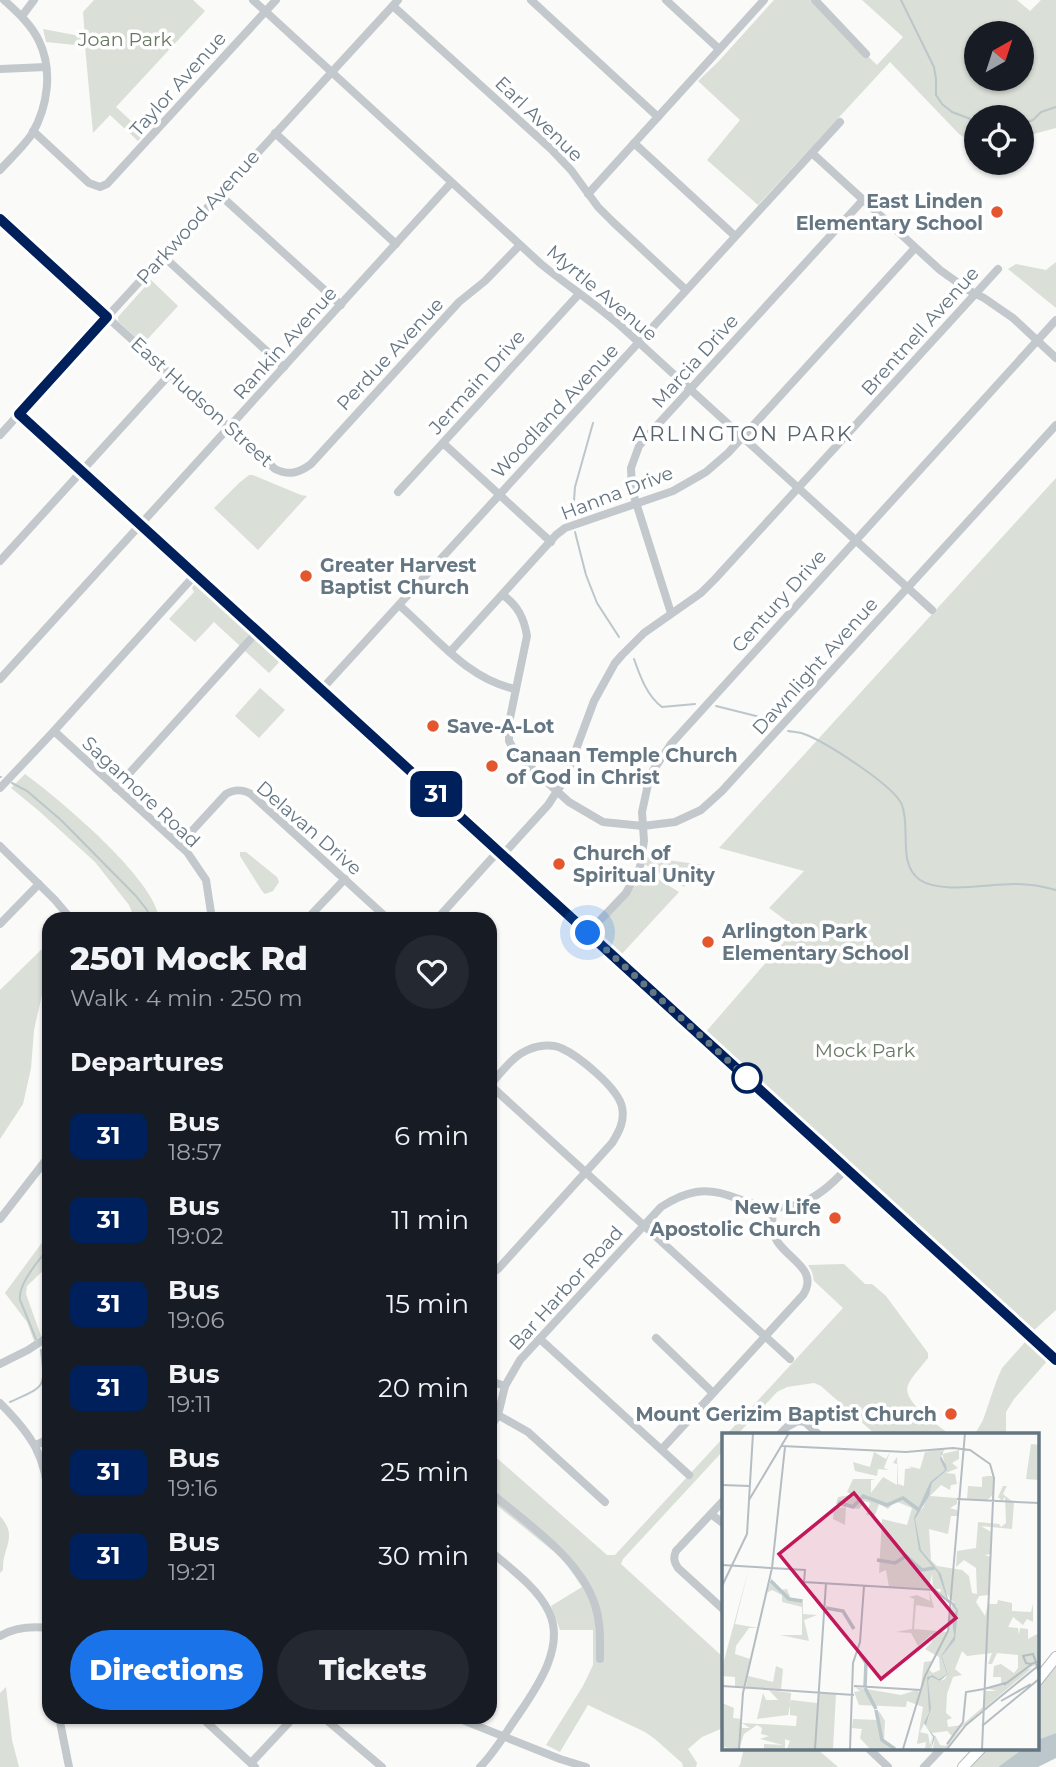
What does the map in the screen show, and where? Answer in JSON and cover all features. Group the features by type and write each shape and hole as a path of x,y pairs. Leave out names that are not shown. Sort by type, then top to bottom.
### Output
{"main road":[{"name":"East Hudson Street","path":"0,219 107,317"},
{"name":"Parkwood Avenue","path":"19,414 107,317"},
{"path":"19,414 1056,1360"},
{"path":"1041,1668 1056,1657"},
{"path":"963,1767 979,1750"}],"street":[{"path":"0,170 33,131 45,104 47,74 38,40 22,16 4,0"},
{"path":"22,16 34,0"},
{"name":"Myrtle Avenue","path":"253,0 541,264 599,307 932,610"},
{"name":"Taylor Avenue","path":"33,131 89,183 100,187 112,180 276,0"},
{"path":"531,0 658,117"},
{"path":"666,0 719,49"},
{"path":"588,194 764,0"},
{"path":"815,0 866,54"},
{"name":"Parkwood Avenue","path":"107,317 396,3"},
{"name":"Earl Avenue","path":"396,3 551,149 613,222 686,290"},
{"path":"0,69 46,67"},
{"name":"Woodland Avenue","path":"322,690 840,122"},
{"path":"275,133 396,244"},
{"path":"634,143 735,236"},
{"path":"812,153 940,270 1013,318 1056,358"},
{"name":"Rankin Avenue","path":"0,679 451,183"},
{"path":"220,195 341,305"},
{"name":"Marcia Drive","path":"671,613 632,490 631,468 639,446 863,200"},
{"name":"Perdue Avenue","path":"280,471 289,474 298,472 311,464 459,302 485,281 520,245"},
{"name":"Hanna Drive","path":"450,652 565,528 673,491 706,472 729,453 915,248"},
{"path":"163,256 284,367"},
{"name":"Brentnell Avenue","path":"443,912 492,858 508,849 556,792 569,767 594,701 615,663 644,633 701,593 998,269"},
{"name":"Jermain Drive","path":"398,492 579,294"},
{"name":"East Hudson Street","path":"107,317 280,471"},
{"name":"Century Drive","path":"588,933 626,892 640,867 644,841 642,812 650,775 671,744 1056,320"},
{"path":"0,561 170,374"},
{"name":"Parkwood Avenue","path":"0,435 19,414"},
{"name":"Dawnlight Avenue","path":"503,595 519,609 527,636 509,723 509,741 517,755 569,803 603,822 643,826 676,822 701,810 722,792 1056,425"},
{"path":"443,443 551,541"},
{"path":"0,788 195,575"},
{"path":"399,605 468,667 493,683 515,689"},
{"path":"116,788 257,632"},
{"name":"Sagamore Road","path":"54,731 187,852 206,880 211,912"},
{"name":"Delavan Drive","path":"179,845 226,794 245,791 380,912"},
{"path":"0,846 65,912"},
{"path":"314,912 345,879"},
{"path":"0,924 39,884"},
{"path":"497,1077 512,1060 529,1049 550,1045 560,1047 578,1057 613,1090 622,1107 622,1126 612,1143 497,1270"},
{"path":"497,1091 790,1359"},
{"path":"0,1219 42,1165"},
{"name":"Bar Harbor Road","path":"498,1416 505,1386 520,1360 661,1207 680,1196 697,1192 716,1192 758,1206 773,1208 798,1205 814,1198 830,1186 846,1169"},
{"path":"662,1450 808,1287 809,1278 806,1271 777,1240 773,1229 773,1208"},
{"path":"656,1338 713,1393"},
{"path":"540,1339 689,1475"},
{"path":"0,1364 42,1341"},
{"path":"497,1383 505,1386"},
{"path":"0,1403 20,1423 36,1445 42,1464"},
{"path":"498,1416 528,1432 605,1502"},
{"path":"781,1433 798,1421 817,1433"},
{"path":"36,1445 42,1442"},
{"path":"497,1498 571,1563 591,1594 600,1631 600,1659"},
{"path":"722,1501 676,1551 674,1557 678,1568 722,1609"},
{"path":"712,1514 722,1523"},
{"path":"480,1767 542,1681 554,1642 549,1611 527,1581 497,1557"},
{"path":"0,1636 31,1626 42,1627"},
{"path":"60,1724 69,1767"},
{"path":"209,1724 253,1765 288,1724"},
{"path":"331,1724 382,1767"},
{"path":"472,1724 586,1767"},
{"path":"870,1750 888,1767"},
{"path":"924,1767 940,1750"}],"green space":[{"name":"Joan Park","path":"94,0 193,0 205,11 116,107 144,133 138,141 110,115 93,133 85,46 46,42 43,29 85,37 83,12"},
{"path":"774,0 810,0 877,65 903,37 862,0 1017,0 1030,11 1041,0 1056,0 1056,128 1034,134 1034,105 964,105 964,137 890,62 758,205 707,160 740,120 698,81"},
{"path":"1056,262 1056,308 1008,269 1016,264 1046,270"},
{"path":"151,280 178,306 143,344 118,321 118,317"},
{"path":"249,475 307,496 258,550 214,508"},
{"name":"Mock Park","path":"1056,478 1056,1310 1032,1332 704,1034 796,928 769,908 804,871 719,848"},
{"path":"194,585 203,587 251,632 240,646 214,622 195,642 169,619 194,592"},
{"path":"260,638 283,658 269,673 245,651"},
{"path":"260,688 285,710 259,738 235,716"},
{"path":"25,774 59,801 124,862 141,883 157,912 132,912 95,862 11,788"},
{"path":"240,852 246,852 277,877 279,882 273,891 265,894 262,891"},
{"path":"646,857 703,865 684,887 644,864"},
{"path":"642,869 679,892 619,957 598,938 602,924 633,889"},
{"path":"42,949 42,995 34,1030 31,1068 23,1104 0,1139 0,990"},
{"path":"42,1243 42,1272 27,1286 26,1294 41,1336 34,1341 27,1322 5,1293"},
{"path":"844,1264 865,1284 872,1284 886,1296 928,1353 928,1358 908,1385 910,1398 922,1412 948,1433 874,1433 821,1386 814,1383 787,1387 777,1392 739,1433 728,1433 843,1308 814,1281 808,1265"},
{"path":"1027,1340 1048,1360 1006,1412 1006,1433 976,1433 983,1420 1002,1368"},
{"path":"722,1439 722,1452 621,1564 722,1656 722,1728 702,1737 688,1749 697,1763 696,1767 683,1767 682,1763 645,1732 588,1705 560,1752 546,1745 593,1665 593,1630 560,1630 551,1606 582,1587 563,1559 497,1506 497,1458 607,1555 615,1555"},
{"path":"0,1516 6,1523 9,1536 3,1570 0,1573"},
{"path":"1056,1663 1056,1733 1038,1740 1038,1685"},
{"path":"6,1687 12,1740 19,1767 0,1767 0,1693"},
{"path":"744,1750 818,1750 838,1767 738,1767"},
{"path":"983,1750 1021,1750 998,1767 967,1767"}],"shaded area":[{"path":"1056,1733 1056,1758 1038,1767 998,1767 1021,1750 1038,1750 1038,1740"}],"waterway":[{"path":"901,0 934,67 936,95 952,112 964,116"},
{"path":"1034,119 1041,112 1056,107"},
{"path":"573,514 575,487 593,423"},
{"path":"575,532 586,575 597,603 619,637"},
{"path":"634,659 648,691 662,707 695,704"},
{"path":"716,706 772,723"},
{"path":"788,731 814,738 873,776 897,797 904,814 909,865 920,880 940,887 1020,884 1056,890"},
{"path":"12,783 27,791 61,820 136,896 148,912"},
{"path":"36,1339 20,1300 20,1293 30,1272 42,1256"},
{"path":"41,1350 42,1361"},
{"path":"10,1402 37,1389 42,1381"}],"bus line":[{"name":"31","path":"0,219 107,317 19,414 1056,1360"}],"place":[{"name":"East Linden Elementary School","path":"997,212"},
{"name":"Greater Harvest Baptist Church","path":"306,576"},
{"name":"Save-A-Lot","path":"433,726"},
{"name":"Canaan Temple Church of God in Christ","path":"492,766"},
{"name":"Church of Spiritual Unity","path":"559,864"},
{"name":"Arlington Park Elementary School","path":"708,942"},
{"name":"New Life Apostolic Church","path":"835,1218"},
{"name":"Mount Gerizim Baptist Church","path":"951,1414"}],"district":[{"name":"ARLINGTON PARK","path":"743,433"}],"route":[{"path":"588,933 747,1078"}]}
